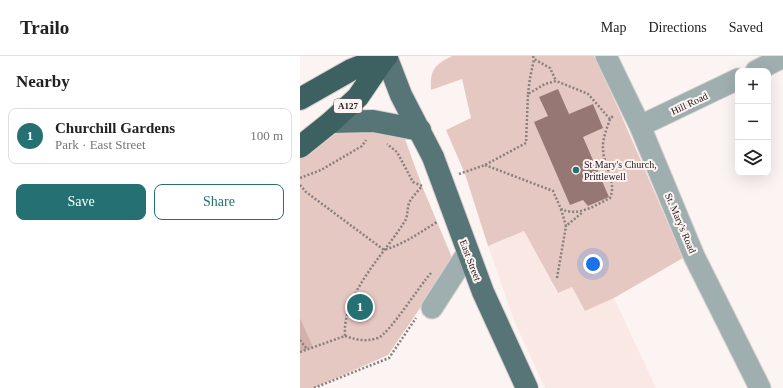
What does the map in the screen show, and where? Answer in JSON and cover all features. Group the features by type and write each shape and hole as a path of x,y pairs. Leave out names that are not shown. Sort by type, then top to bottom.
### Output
{"highway":[{"path":"300,99 351,70 386,56"},
{"name":"A127","path":"300,147 331,122 358,96 386,56"}],"main road":[{"name":"East Street","path":"386,56 401,95 433,157 483,292 527,388"},
{"path":"331,122 373,122 420,130"}],"street":[{"name":"St. Mary's Road","path":"606,56 640,126 694,256 760,388"},
{"path":"762,68 783,57"},
{"name":"Hill Road","path":"640,126 735,81"},
{"path":"426,311 468,252"}],"path":[{"path":"443,181 485,165 526,143 528,94 534,57 550,68 556,81"},
{"path":"528,94 545,84 556,81 588,94 610,119"},
{"path":"566,226 585,210 610,198 612,183 604,160 602,148 610,119 628,103"},
{"path":"300,178 321,170 362,146 367,138"},
{"path":"345,336 344,326 355,293 406,220 409,203 422,186 413,182 397,152 388,144 383,142"},
{"path":"485,165 553,191 559,202 566,226 557,278"},
{"path":"300,185 306,192 384,250"},
{"path":"561,209 572,212 585,210"},
{"path":"384,250 410,240 437,222"},
{"path":"300,352 345,336 358,341 379,338 389,329 423,282 436,268"},
{"path":"314,388 389,358 426,311"},
{"path":"300,340 307,349"}],"shaded area":[{"path":"452,56 594,56 683,258 614,298 585,311 572,287 558,293 524,231 488,246 465,174 446,130 471,118 462,79 431,90 431,78 434,69 441,62"},
{"path":"331,122 402,131 422,186 453,260 388,355 314,388 300,388 300,147"},
{"path":"524,231 557,293 572,287 585,311 614,298 656,388 545,388 515,323 488,246"},
{"path":"300,318 313,347 300,352"}],"building":[{"name":"St Mary's Church, Prittlewell","path":"558,89 569,114 593,104 603,128 583,137 609,197 588,206 583,200 570,205 534,122 548,116 539,97"}],"place":[{"name":"St Mary's Church, Prittlewell","path":"576,170"},
{"name":"Churchill Gardens","path":"360,307"}]}
